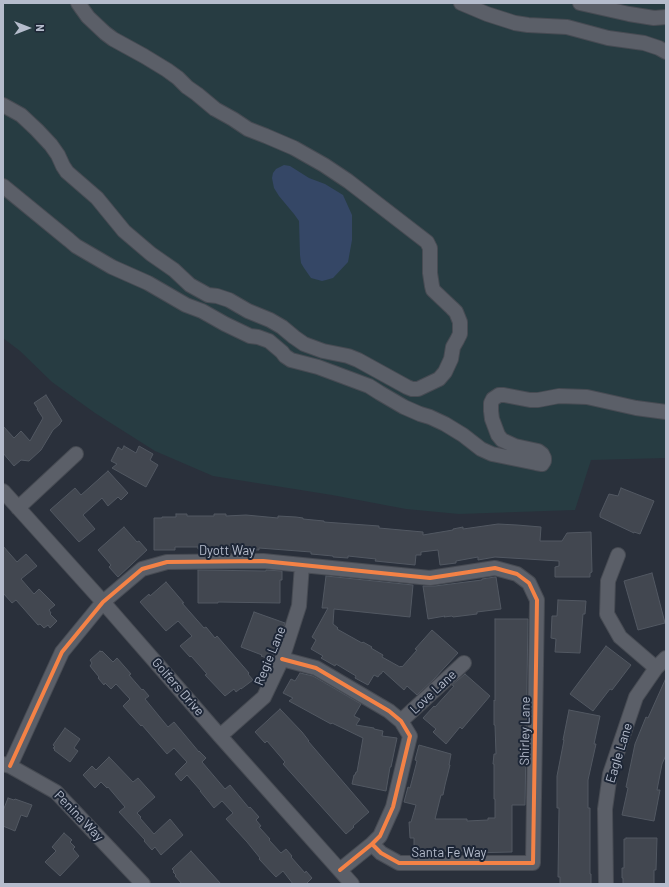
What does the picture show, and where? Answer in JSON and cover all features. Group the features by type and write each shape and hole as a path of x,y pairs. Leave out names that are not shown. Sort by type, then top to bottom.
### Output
{"street":[{"path":"3,105 21,115 52,145 67,172 97,198 124,231 151,254 174,270 190,285 208,295 230,300 248,311 270,320 282,327 304,344 323,351 348,356 358,360 407,388 418,389 439,379 445,372 452,359 453,347 460,334 460,322 456,312 433,290 430,273 430,248 427,242 324,165 294,148 251,131 215,109 167,70 105,33 88,16 78,3"},
{"path":"461,3 487,14 515,23 567,27 608,38 644,43 666,52"},
{"path":"580,3 654,18 666,17"},
{"path":"3,186 76,246 112,267 148,283 186,305 202,311 250,336 269,341 291,360 318,367 370,386 404,407 445,424 463,435 481,449 492,454 536,464 542,464 544,461 542,454 538,450 508,444 498,435 491,411 491,403 493,399 499,395 530,400 559,396 587,397 636,408 666,412"},
{"path":"18,508 76,454"},
{"name":"Golfers Drive","path":"3,491 352,884"},
{"path":"618,555 608,581 607,614 620,637 656,668"},
{"name":"Dyott Way","path":"6,765 62,652 103,602 142,569 167,562 263,561 430,578 494,568 517,574 529,583 537,600"},
{"name":"Regie Lane","path":"220,736 264,697 282,659 299,606 302,565"},
{"name":"Shirley Lane","path":"533,863 537,600"},
{"name":"Eagle Lane","path":"606,884 605,808 610,774 636,697 656,668 666,658"},
{"path":"282,659 316,668 389,711 401,722 410,736 393,807 380,836 340,870"},
{"name":"Love Lane","path":"401,722 464,663"},
{"name":"Penina Way","path":"6,765 56,792 143,884"},
{"name":"Santa Fe Way","path":"372,844 381,853 399,863 533,863"}],"green space":[{"path":"3,3 666,3 666,458 591,460 575,510 459,514 406,509 332,495 213,476 155,451 95,413 52,382 20,351 3,338"}],"water":[{"path":"284,165 290,166 309,178 325,184 343,195 352,215 352,240 348,262 333,278 322,281 311,278 301,263 299,221 279,196 274,188 272,178 276,169"}],"building":[{"path":"46,395 62,421 53,430 41,450 29,461 21,460 14,466 3,453 3,426 14,438 21,431 30,441 43,418 34,403"},
{"path":"124,446 136,453 139,446 153,454 150,460 158,465 146,487 112,468 117,464 111,461 118,447 122,450"},
{"path":"108,471 128,493 121,500 118,497 108,506 102,498 83,515 95,529 79,542 50,510 75,488 81,495"},
{"path":"621,488 654,501 640,534 634,533 600,517 609,494 618,496"},
{"path":"176,514 187,514 187,516 214,516 214,514 226,514 226,516 246,515 278,518 278,516 296,517 324,522 379,526 379,528 423,532 423,535 463,527 463,529 498,524 517,525 541,527 540,541 562,541 567,533 591,532 592,572 590,573 590,577 555,577 555,567 559,566 559,561 495,557 478,560 478,557 456,561 456,563 440,565 438,550 421,552 421,555 416,555 415,565 375,561 376,559 348,556 348,558 333,557 311,554 311,552 259,548 259,550 175,547 175,550 154,550 154,518 176,517"},
{"path":"124,527 137,542 139,541 147,550 118,577 109,567 111,565 98,550"},
{"path":"3,546 17,562 26,554 37,566 21,579 34,594 39,589 55,605 49,610 51,613 50,614 57,621 50,628 48,625 44,628 40,624 38,625 16,600 12,603 3,593"},
{"path":"198,570 282,571 282,580 280,580 280,603 198,603"},
{"path":"652,573 665,623 638,630 624,581"},
{"path":"326,576 413,585 410,617 334,609 333,624 338,628 337,629 372,647 371,648 383,655 382,657 402,667 417,650 415,649 432,630 458,653 417,695 407,686 404,690 383,671 378,677 374,675 368,685 355,678 356,676 336,664 335,666 321,658 323,656 311,649 316,640 312,637 328,608 322,608"},
{"path":"496,577 501,609 477,612 477,614 453,617 444,617 445,616 428,619 423,586 435,586"},
{"path":"166,582 204,628 206,627 215,638 217,636 249,673 248,674 253,680 236,692 234,689 225,696 205,675 207,674 191,656 190,657 180,646 192,636 178,621 166,631 140,602 149,594 150,596"},
{"path":"558,600 586,601 585,614 583,614 580,653 555,652 556,639 551,638 552,616 557,616"},
{"path":"254,612 285,623 272,660 241,647"},
{"path":"495,619 528,619 525,805 512,805 512,852 467,853 467,851 444,851 444,853 414,853 414,838 410,838 409,822 411,822 416,805 404,802 408,787 410,788 417,761 415,760 419,745 451,754 443,795 441,795 435,819 467,819 467,821 488,820 488,818 495,818 493,764 494,754 496,754 494,725"},
{"path":"606,646 631,665 612,690 610,689 593,711 570,694"},
{"path":"102,651 113,662 117,658 131,674 129,675 149,696 145,699 168,727 174,722 199,752 206,758 202,762 225,789 230,785 249,808 250,807 259,817 256,820 261,826 259,827 270,839 269,840 281,853 286,849 305,873 306,871 312,878 306,884 293,884 283,871 276,877 226,819 233,813 222,801 214,808 187,775 181,781 175,774 187,762 174,748 167,754 123,706 130,699 116,684 111,689 105,683 104,685 90,666 92,663 90,660"},
{"path":"300,673 313,676 361,704 354,716 360,719 356,725 383,731 382,736 397,738 386,791 352,784 354,775 357,772 363,738 332,723 331,724 289,701 293,698 283,693 291,679 295,681"},
{"path":"465,674 490,696 462,729 460,727 446,744 433,732 436,729 423,718 454,686 452,685"},
{"path":"666,678 666,755 662,764 657,790 660,790 654,821 622,815 635,744 646,717 648,718"},
{"path":"280,709 302,732 369,812 346,834 283,764 285,762 267,741 265,743 255,732"},
{"path":"569,710 600,716 594,744 596,744 588,780 591,884 560,884 560,877 558,877 559,808 557,808 557,776"},
{"path":"65,728 80,739 74,748 78,751 70,762 53,748 55,747 53,745"},
{"path":"109,757 133,782 138,778 155,797 137,813 154,834 170,819 183,835 161,855 155,847 152,850 144,841 145,840 119,812 125,807 108,787 107,788 101,782 95,788 83,775 92,766 96,770"},
{"path":"8,798 32,805 27,817 21,815 15,831 3,826 3,811"},
{"path":"64,833 72,840 70,842 75,847 73,849 79,856 60,876 45,862 56,851 52,847"},
{"path":"657,838 654,884 623,884 622,868 624,868 624,839"},
{"path":"191,851 221,884 182,884 175,876 176,875 172,869"}],"cycle path":[{"path":"10,766 62,652 103,602 142,569 167,562 263,561 430,578 495,568 517,574 529,583 537,600 533,863 399,863 381,853 372,844"},
{"path":"282,659 316,668 389,711 401,721 410,736 393,807 380,836 340,870"}]}
